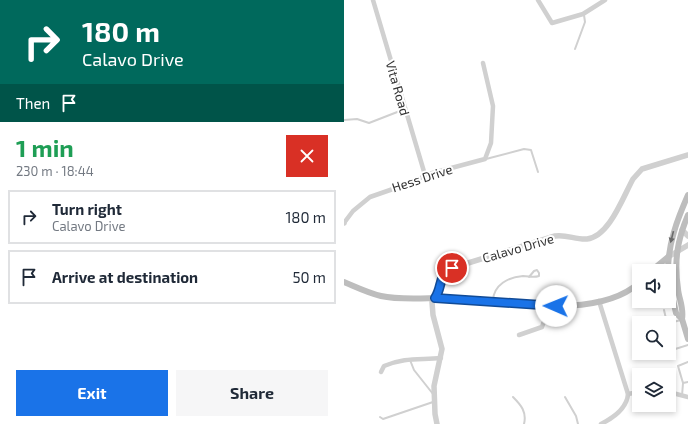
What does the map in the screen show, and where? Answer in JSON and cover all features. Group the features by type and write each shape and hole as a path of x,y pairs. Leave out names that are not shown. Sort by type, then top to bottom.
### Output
{"main road":[{"path":"668,264 668,257 676,222 688,195"},
{"path":"682,320 683,312 678,291 676,252 688,215"},
{"path":"661,264 668,257"},
{"path":"344,282 386,297 435,298 541,306 570,306 599,301 620,295 632,287"},
{"path":"675,308 676,313 682,320 688,339"}],"street":[{"name":"Vita Road","path":"373,0 425,175"},
{"path":"538,0 552,22 583,14 590,11 605,0"},
{"path":"483,63 493,106 491,144 485,159"},
{"name":"Calavo Drive","path":"437,424 434,402 434,386 441,358 441,342 433,315 432,302 438,293 441,278 444,274 452,268 555,236 561,235 584,239 597,236 605,230 637,173 688,155"},
{"name":"Hess Drive","path":"344,223 353,211 370,197 416,181 425,175 485,159"},
{"path":"682,230 688,236"},
{"path":"668,257 688,245"},
{"path":"599,301 628,394 628,400 620,412 601,424"},
{"path":"519,335 542,327 544,321 541,306"},
{"path":"381,372 384,366 396,361 441,358"},
{"path":"628,394 632,393"},
{"path":"676,394 688,397"}],"lane":[{"path":"575,49 584,22 583,14"},
{"path":"344,120 357,119 369,122 405,109"},
{"path":"485,159 492,159 524,149 531,150 538,172"},
{"path":"493,302 494,294 502,283 522,276 529,277 539,276 539,273 537,270 534,271 529,277"},
{"path":"664,310 666,316"},
{"path":"676,321 682,320"},
{"path":"676,349 688,345"},
{"path":"410,359 414,370 434,395"},
{"path":"682,396 683,383 678,366 688,362"},
{"path":"683,383 688,382"},
{"path":"513,397 524,409 524,424"},
{"path":"565,397 576,416 578,424"},
{"path":"380,416 383,419 395,416 434,402"}],"route":[{"path":"452,268 447,270 441,278 438,293 435,298 556,306"}]}
